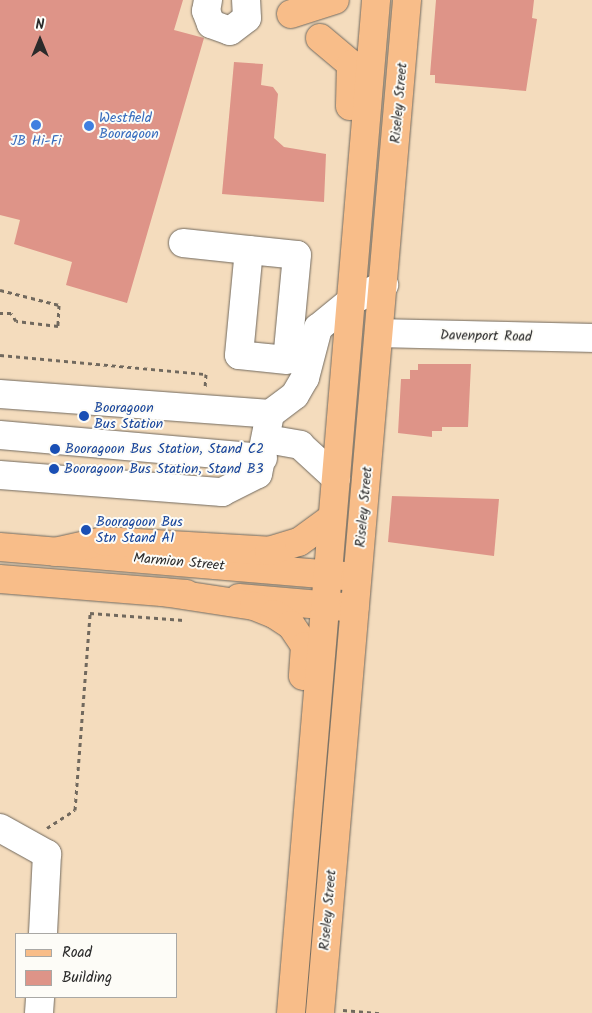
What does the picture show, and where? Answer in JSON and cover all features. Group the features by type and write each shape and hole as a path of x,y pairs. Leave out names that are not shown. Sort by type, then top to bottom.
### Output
{"main road":[{"path":"291,14 335,0"},
{"name":"Riseley Street","path":"291,1013 323,605 336,478 376,0"},
{"name":"Riseley Street","path":"320,1013 407,0"},
{"path":"320,38 351,64 349,124 363,150"},
{"path":"56,552 103,541 269,551 299,542 332,518"},
{"name":"Marmion Street","path":"0,547 326,575 357,576"},
{"path":"0,579 355,608"},
{"path":"163,592 268,611 291,625 306,646 295,767 308,805"}],"street":[{"path":"208,0 206,11 211,24 230,31 247,18 246,0"},
{"path":"183,243 249,250"},
{"path":"0,475 222,492 258,474 267,437 305,378 318,328 351,301 384,285"},
{"name":"Davenport Road","path":"379,333 592,338"},
{"path":"0,394 300,444 336,478"},
{"path":"0,435 267,437"},
{"path":"0,828 37,848 43,933"},
{"path":"39,1013 40,998"}],"path":[{"path":"0,290 59,305 58,326 16,321 11,313 0,312"},
{"path":"0,356 206,374 205,391"},
{"path":"37,848 75,810 90,613 192,621"}],"building":[{"name":"Westfield Booragoon","path":"0,0 183,0 174,30 204,38 127,303 66,285 72,262 14,244 20,220 0,215"},
{"path":"436,0 534,0 532,18 537,19 526,91 435,83 435,75 430,75"},
{"path":"234,62 263,64 261,85 273,87 278,94 274,138 284,147 326,154 324,202 222,194"},
{"path":"418,364 471,364 468,427 442,427 442,431 432,431 432,437 398,433 401,379 410,379 410,370 418,370"},
{"path":"392,496 499,499 494,556 388,542"}],"place":[{"name":"JB Hi-Fi","path":"36,125"},
{"name":"Westfield Booragoon","path":"89,126"},
{"name":"Booragoon Bus Station","path":"84,416"},
{"name":"Booragoon Bus Station, Stand C2","path":"55,449"},
{"name":"Booragoon Bus Station, Stand B3","path":"54,469"},
{"name":"Booragoon Bus Stn Stand A1","path":"86,530"}]}
